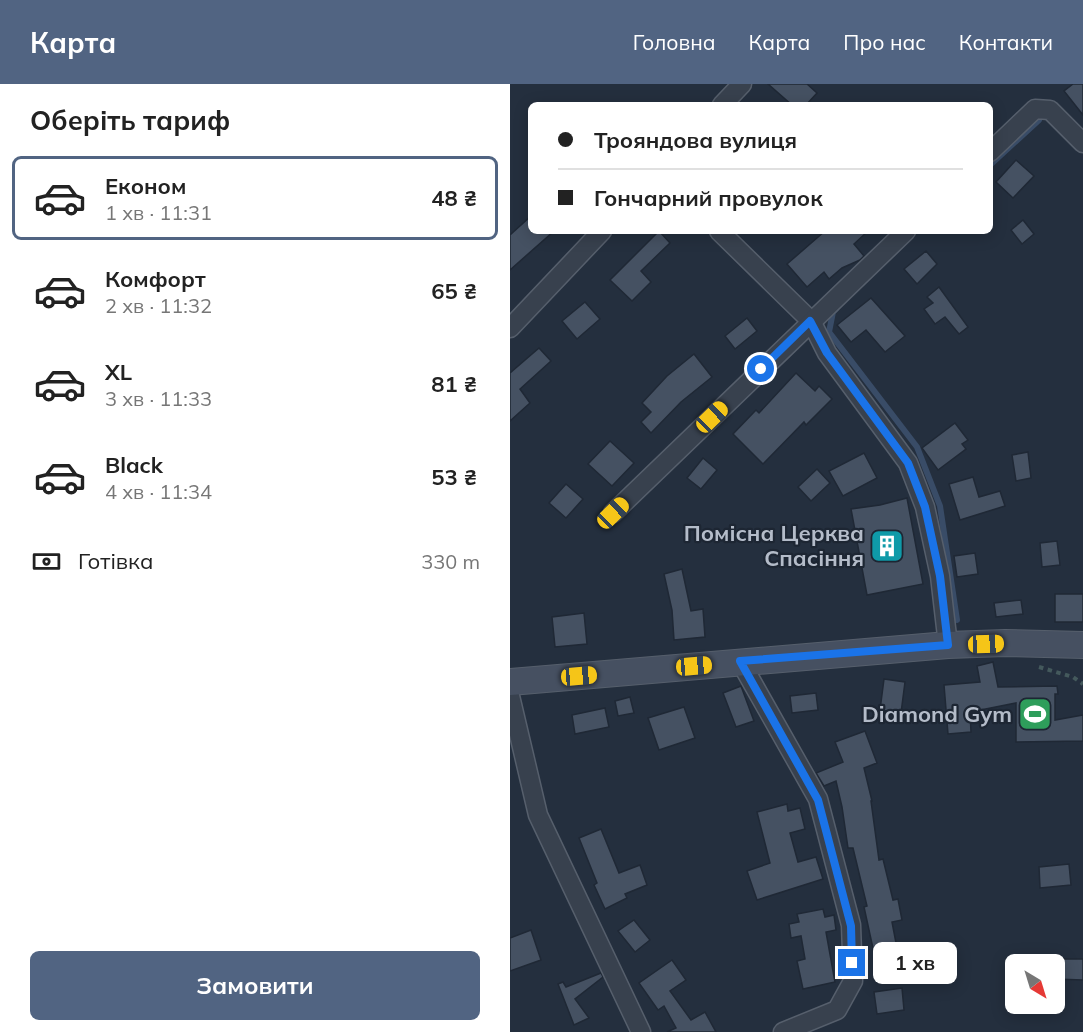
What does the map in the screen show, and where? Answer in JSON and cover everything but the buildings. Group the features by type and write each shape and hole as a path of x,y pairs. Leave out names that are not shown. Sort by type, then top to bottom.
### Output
{"main road":[{"path":"510,682 948,645 1005,643 1083,645"}],"street":[{"path":"725,102 742,84"},
{"path":"993,149 1035,109 1050,110 1083,143"},
{"path":"510,328 599,234"},
{"path":"722,234 810,321 827,353 908,463 928,518 940,576 948,645"},
{"path":"613,513 903,234"},
{"path":"740,661 818,800 851,926 853,981 837,1010 783,1032"},
{"path":"510,696 538,815 641,1032"}],"waterway":[{"path":"993,162 1039,120"},
{"path":"836,309 833,312 829,332 917,447 940,506 957,620"}],"place":[{"name":"Помісна Церква Спасіння","path":"887,546"},
{"name":"Diamond Gym","path":"1035,714"}],"route":[{"path":"761,369 810,321 827,353 908,463 925,507 940,576 948,645 740,661 818,800 851,926 852,963"}]}
